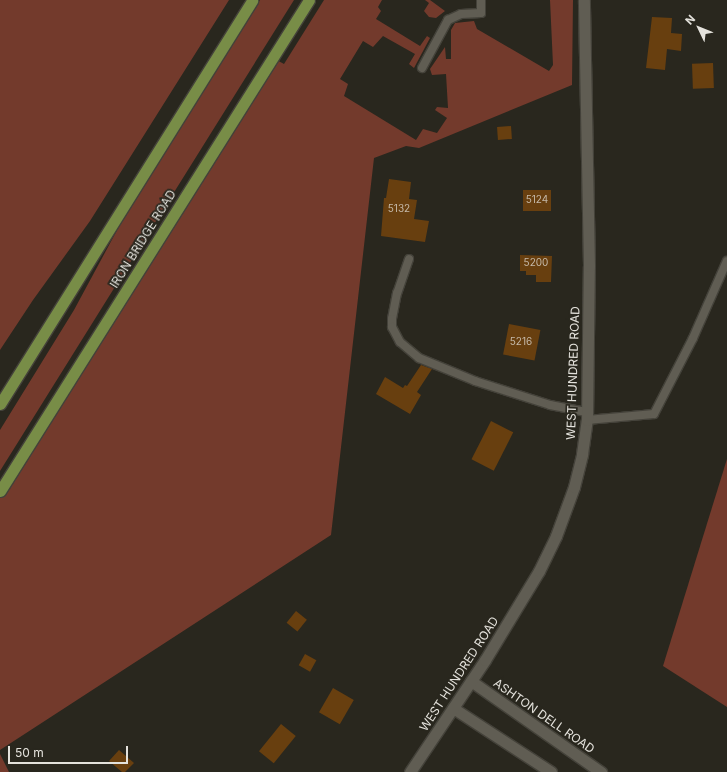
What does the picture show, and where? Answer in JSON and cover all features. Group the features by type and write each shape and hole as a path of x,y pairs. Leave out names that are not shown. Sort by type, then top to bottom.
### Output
{"main road":[{"path":"0,404 252,0"},
{"name":"IRON BRIDGE ROAD","path":"0,491 309,0"}],"street":[{"name":"WEST HUNDRED ROAD","path":"410,772 471,681 539,572 556,536 574,487 587,416 589,266 584,0"},
{"name":"ASHTON DELL ROAD","path":"471,681 601,772"},
{"path":"453,708 551,772"}],"lane":[{"path":"422,68 448,20 461,14 481,14 481,0"},
{"path":"409,259 397,293 392,319 392,327 400,342 419,358 475,381 587,416 654,414 693,338 727,260"}],"shaded area":[{"path":"0,0 229,0 90,221 33,300 0,350"},
{"path":"260,0 294,0 0,471 0,430 74,310 122,221"},
{"path":"324,0 382,0 378,7 381,11 376,19 420,46 427,36 430,38 414,68 409,64 415,54 383,36 373,47 363,41 340,79 348,84 344,96 416,140 423,129 437,133 447,118 435,110 437,107 448,108 446,74 432,75 430,69 445,47 446,59 451,59 451,30 455,23 474,21 477,29 549,71 553,65 550,0 573,0 572,85 419,148 406,146 374,158 331,535 0,750 0,493 273,58 284,64"},
{"path":"425,0 430,0 445,11 436,18 429,17 424,11 429,3"},
{"path":"727,459 727,707 663,666"},
{"path":"0,754 9,772 0,772"}],"building":[{"path":"652,17 672,18 671,33 682,34 681,51 667,49 665,70 646,68"},
{"path":"713,63 714,88 693,89 692,64"},
{"path":"511,126 512,139 498,140 497,127"},
{"path":"389,179 411,182 409,199 417,200 414,219 429,221 425,242 381,236 384,198 386,198"},
{"path":"523,190 551,190 551,211 523,211"},
{"path":"520,255 552,256 551,282 536,282 536,275 526,275 526,271 520,271"},
{"path":"509,324 540,330 534,361 503,354"},
{"path":"421,365 432,369 417,392 421,395 410,414 376,394 385,377 403,388 405,385 407,386"},
{"path":"491,421 513,432 494,471 471,459"},
{"path":"296,611 307,620 297,631 287,623"},
{"path":"305,654 316,660 310,672 299,665"},
{"path":"333,688 354,700 340,724 319,712"},
{"path":"281,724 296,736 274,763 259,751"},
{"path":"119,750 134,763 125,772 122,772 109,761"}]}
